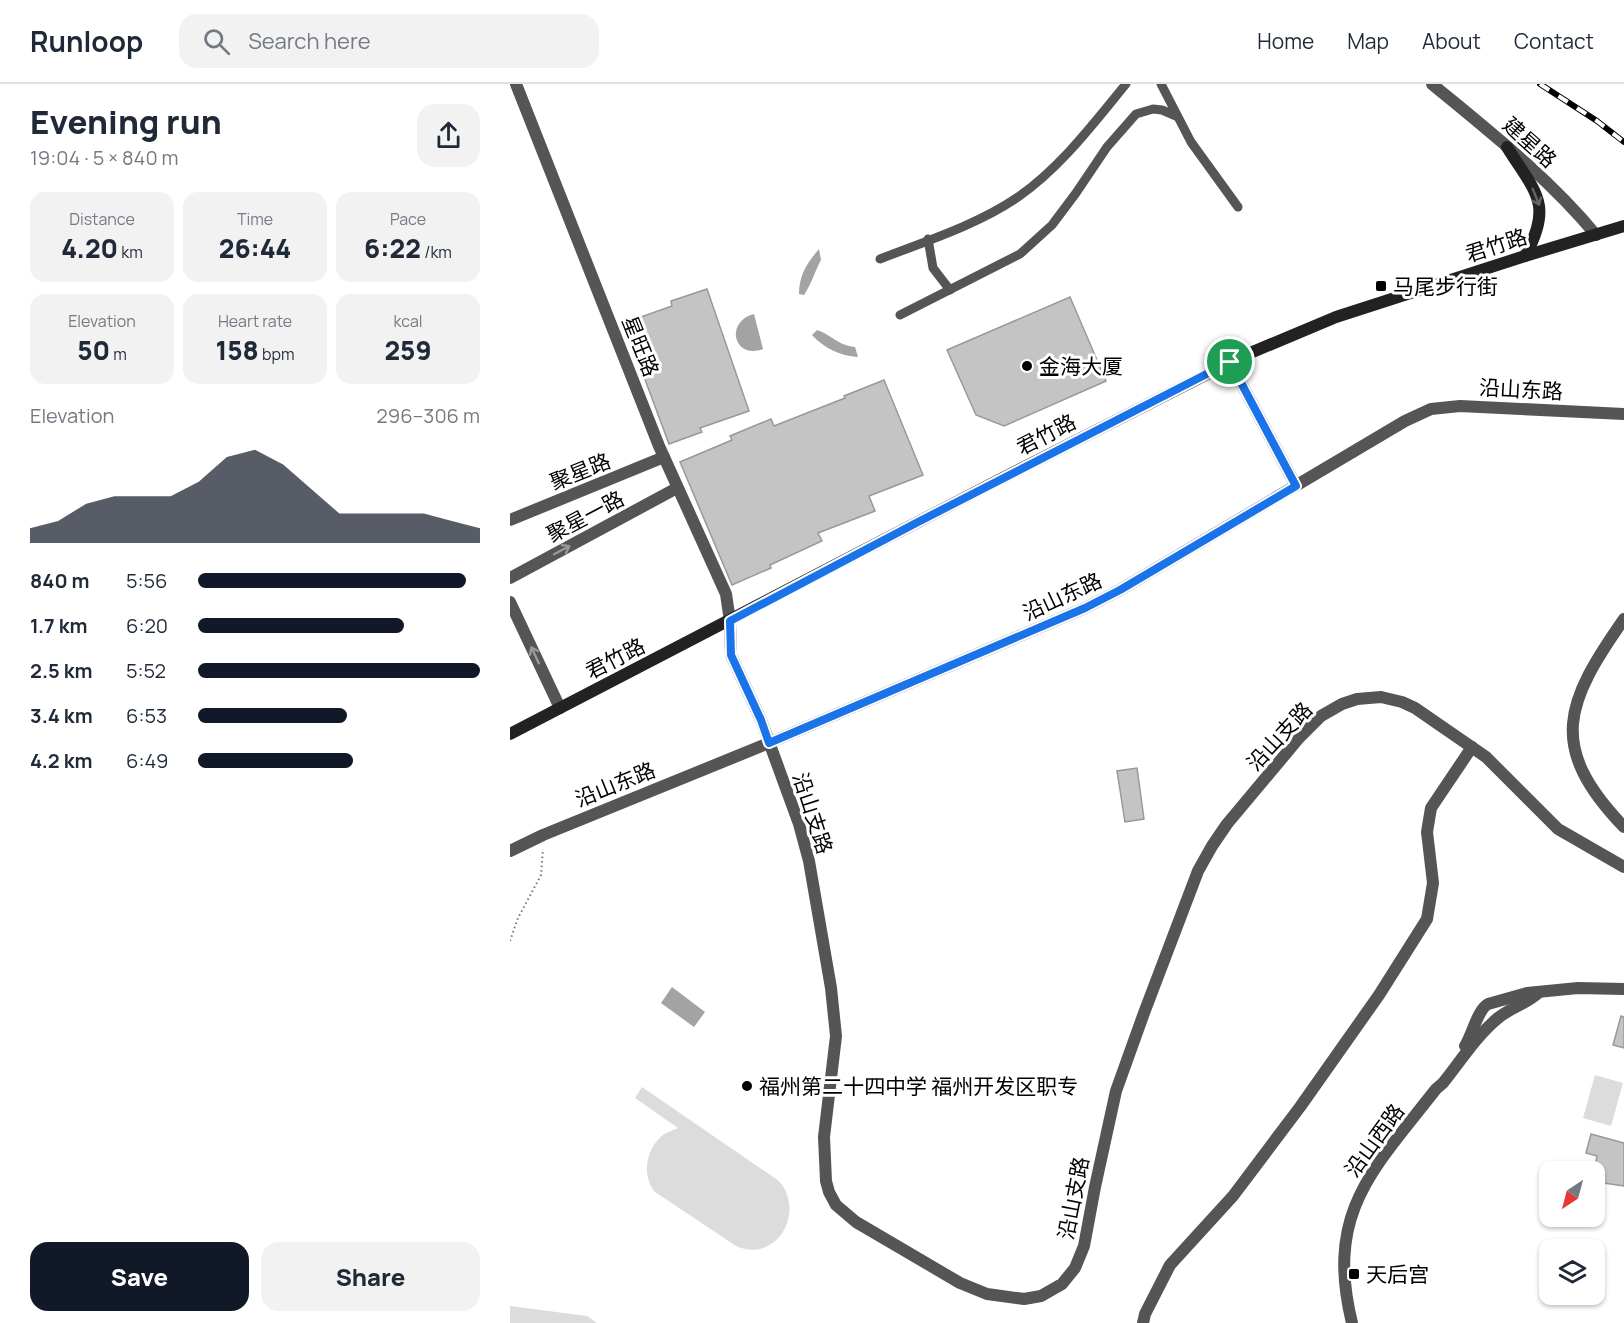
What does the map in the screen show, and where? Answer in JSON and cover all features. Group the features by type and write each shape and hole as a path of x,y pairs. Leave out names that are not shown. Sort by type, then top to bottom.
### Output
{"main road":[{"path":"1507,147 1536,195 1541,211 1536,232 1525,256"},
{"name":"君竹路","path":"510,734 1230,362 1336,317 1624,226"}],"street":[{"name":"星旺路","path":"516,84 664,457 726,594 730,621"},
{"path":"880,259 977,220 1016,198 1038,182 1063,158 1126,84"},
{"path":"1161,84 1194,147 1238,207"},
{"name":"建星路","path":"1432,84 1507,147 1574,208 1596,235"},
{"path":"900,315 1020,254 1052,225 1107,147 1134,116 1153,109 1176,116"},
{"path":"928,239 933,268 950,290"},
{"path":"1230,362 1296,486"},
{"name":"沿山东路","path":"510,851 543,835 769,743 1085,608 1120,590 1405,421 1431,409 1477,405 1624,414"},
{"name":"聚星路","path":"510,520 664,457"},
{"name":"聚星一路","path":"510,578 678,488"},
{"path":"510,602 560,708"},
{"path":"1624,619 1597,658 1579,694 1574,715 1573,734 1579,766 1588,783 1624,827"},
{"name":"沿山支路","path":"730,621 731,655 761,720 804,840 831,988 836,1036 824,1137 824,1168 829,1192 836,1204 856,1222 960,1283 987,1294 1016,1299 1033,1298 1055,1289 1069,1276 1080,1259 1087,1236 1110,1113 1123,1070 1190,889 1212,846 1235,814 1309,727 1334,708 1357,699 1381,697 1408,704 1472,747 1501,771 1551,824 1624,867"},
{"path":"1143,1323 1145,1314 1170,1265 1233,1196 1300,1107 1379,995 1427,919 1433,883 1427,832 1431,808 1472,747"},
{"name":"沿山西路","path":"1436,1089 1439,1080 1471,1036 1479,1012 1484,1006 1527,993 1578,988 1624,989"},
{"name":"沿山西路","path":"1352,1323 1344,1284 1343,1258 1354,1208 1370,1175 1436,1089 1491,1024 1504,1013 1538,993"},
{"path":"1479,1012 1481,1022 1491,1024"}],"path":[{"path":"510,941 518,918 541,875 543,835"}],"shaded area":[{"path":"819,249 821,260 809,287 804,295 799,294 804,270"},
{"path":"754,314 763,349 753,351 739,345 736,331 745,318"},
{"path":"817,330 855,347 858,357 839,353 822,344 812,335"},
{"path":"672,987 705,1012 694,1027 661,1003"},
{"path":"1595,1075 1623,1083 1611,1126 1583,1118"},
{"path":"642,1087 779,1181 787,1193 789,1207 788,1220 783,1232 775,1242 764,1248 751,1250 736,1246 655,1192 648,1178 650,1154 664,1134 678,1128 635,1098"},
{"path":"510,1306 587,1316 597,1323 510,1323"}],"building":[{"path":"707,289 749,411 700,428 702,432 669,444 624,323 672,306 671,301"},
{"name":"金海大厦","path":"1070,297 1106,381 1004,426 976,415 947,350"},
{"path":"884,380 923,475 869,496 875,511 818,533 822,541 770,565 771,568 732,585 680,462 732,440 730,436 771,419 774,426"},
{"path":"1137,768 1144,819 1125,822 1117,771"},
{"path":"1621,1016 1624,1017 1624,1048 1613,1045"},
{"path":"1591,1134 1624,1143 1624,1186 1605,1183 1605,1161 1596,1161 1597,1156 1586,1153"}],"railway":[{"path":"1540,84 1597,121 1624,142"}],"place":[{"name":"马尾步行街","path":"1381,286"},
{"name":"金海大厦","path":"1027,366"},
{"name":"福州第二十四中学 福州开发区职专","path":"747,1086"},
{"name":"天后宫","path":"1354,1274"}],"route":[{"path":"1230,362 1296,486 1120,590 1085,608 769,743 731,655 730,621 1230,362"}]}
